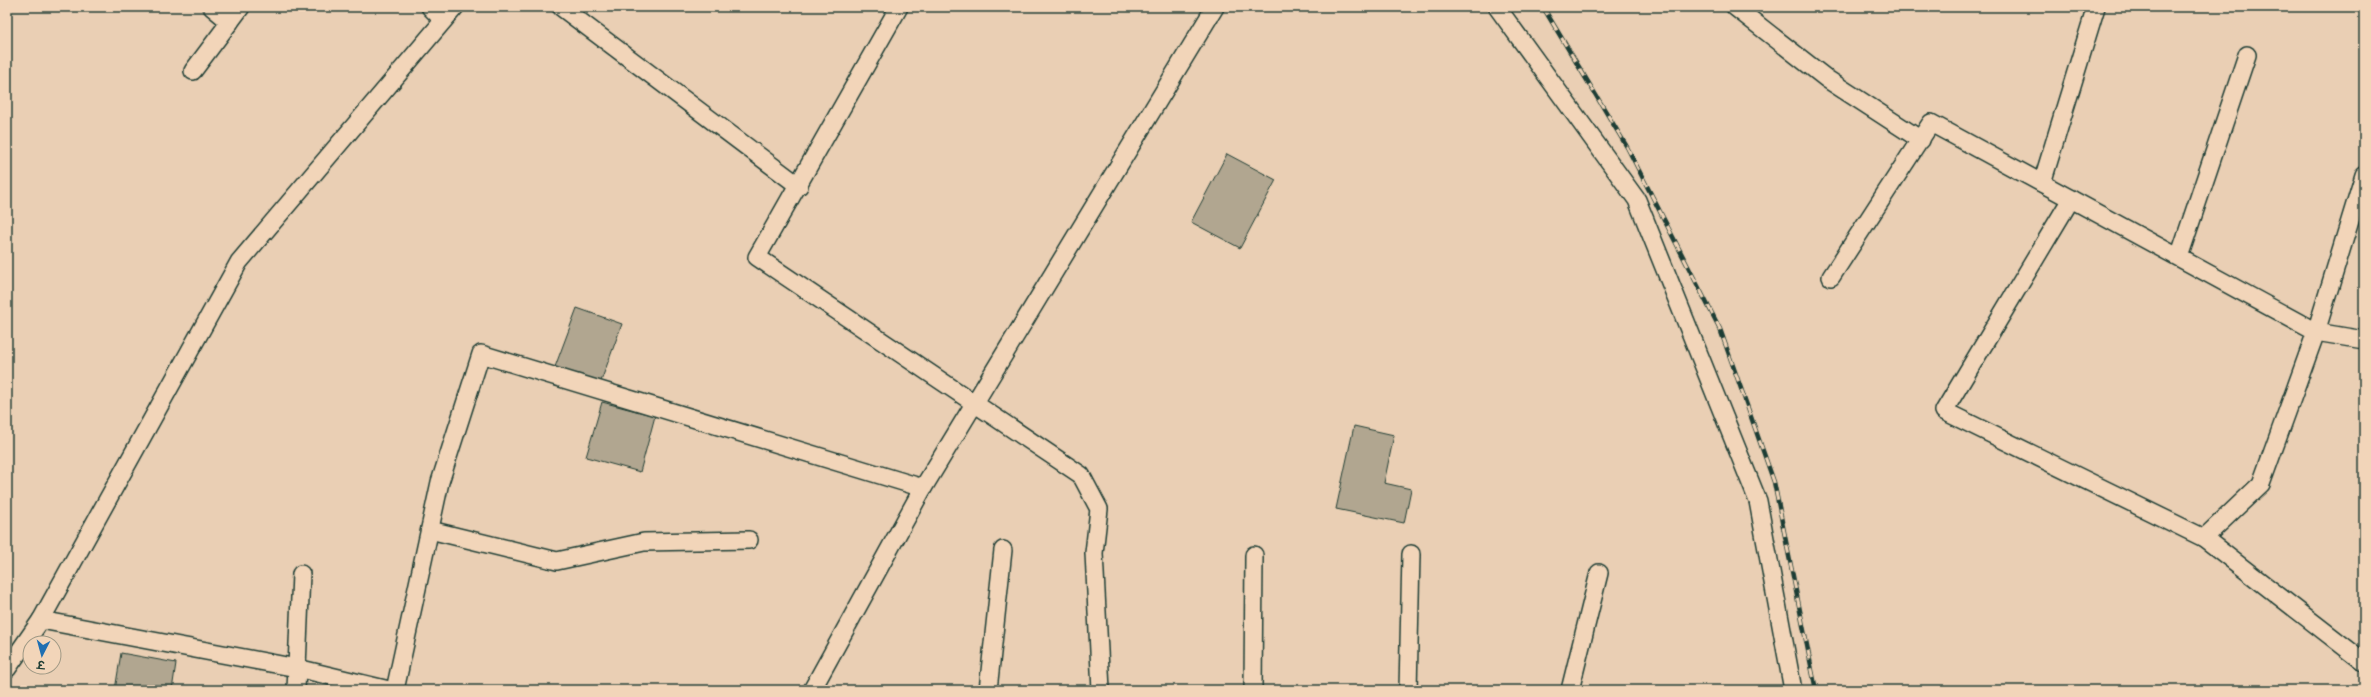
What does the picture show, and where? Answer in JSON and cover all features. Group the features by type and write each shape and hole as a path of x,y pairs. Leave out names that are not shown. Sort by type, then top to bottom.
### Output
{"lane":[{"path":"212,7 230,22"},
{"path":"193,70 241,7"},
{"path":"430,7 443,20"},
{"path":"7,669 41,620 239,262 455,7"},
{"path":"561,7 799,186"},
{"path":"899,7 799,186 757,257 1081,475 1100,509 1094,553 1101,690"},
{"path":"812,690 923,488 1215,7"},
{"path":"1497,7 1637,200 1758,501 1793,690"},
{"path":"1735,7 1827,79 1921,140"},
{"path":"2042,183 2096,7"},
{"path":"2179,257 2247,55"},
{"path":"1831,277 1931,124 2316,332 2364,340"},
{"path":"2204,538 2262,484 2316,332 2364,175"},
{"path":"2071,199 1944,411 2204,538 2364,662"},
{"path":"396,690 440,482 481,354 923,488"},
{"path":"430,530 557,561 644,542 749,540"},
{"path":"988,690 1003,550"},
{"path":"1408,690 1411,554"},
{"path":"1253,690 1254,555"},
{"path":"1570,690 1599,573"},
{"path":"296,690 301,574"},
{"path":"41,620 297,668 390,690"}],"building":[{"path":"1227,154 1276,180 1240,248 1191,222"},
{"path":"577,308 622,324 600,384 555,367"},
{"path":"602,402 655,416 640,472 586,457"},
{"path":"1354,426 1394,435 1384,483 1411,489 1404,523 1336,509"},
{"path":"121,653 176,663 172,690 115,690"}],"railway":[{"path":"1543,7 1627,147 1720,329 1774,482 1816,690"}]}
